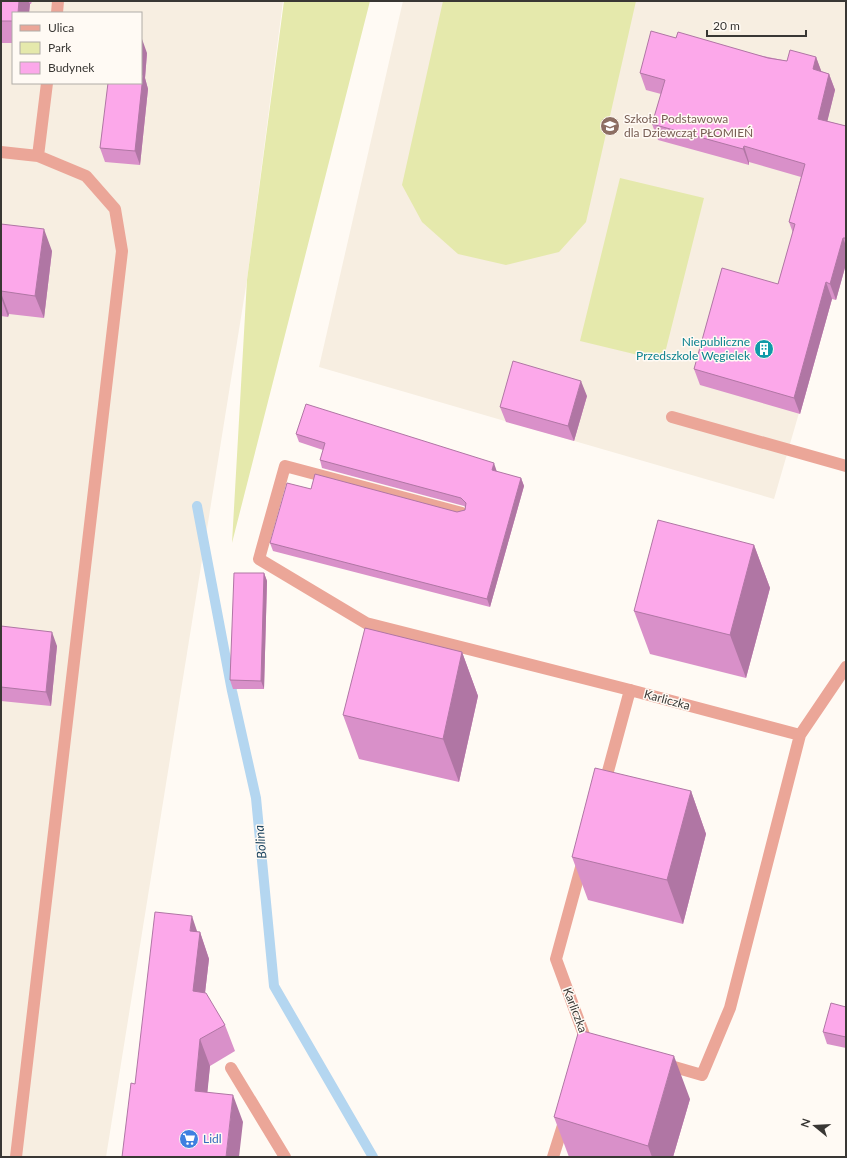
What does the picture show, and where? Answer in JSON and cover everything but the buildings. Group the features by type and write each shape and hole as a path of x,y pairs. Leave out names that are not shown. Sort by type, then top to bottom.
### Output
{"street":[{"path":"57,12 58,1"},
{"path":"38,156 48,84"},
{"path":"1,152 38,156 86,176 115,209 122,251 16,1157"},
{"path":"672,417 846,466"},
{"path":"462,513 285,466 259,559 366,623 630,690"},
{"path":"649,1060 702,1075 730,1008 800,735 846,667"},
{"name":"Karliczka","path":"601,795 630,690 800,735"},
{"name":"Karliczka","path":"587,847 556,959 587,1043 603,1047"},
{"path":"583,1058 587,1043"},
{"path":"231,1068 285,1157"},
{"path":"553,1157 569,1104"}],"shaded area":[{"path":"1,1 283,1 247,280 106,1157 1,1157"},
{"name":"Szkoła Podstawowa dla Dziewcząt PŁOMIEŃ","path":"403,1 846,1 846,253 836,300 825,297 821,311 828,313 774,499 319,367"}],"green space":[{"path":"284,1 370,1 232,543 247,280"},
{"path":"443,1 636,1 586,222 559,252 506,265 458,254 422,222 402,185"},
{"path":"620,178 704,198 663,361 580,341"}],"waterway":[{"name":"Bolina","path":"197,506 232,691 256,798 274,986 373,1157"}],"place":[{"name":"Szkoła Podstawowa dla Dziewcząt PŁOMIEŃ","path":"610,126"},
{"name":"Niepubliczne Przedszkole Węgielek","path":"764,349"},
{"name":"Lidl","path":"189,1139"}]}
